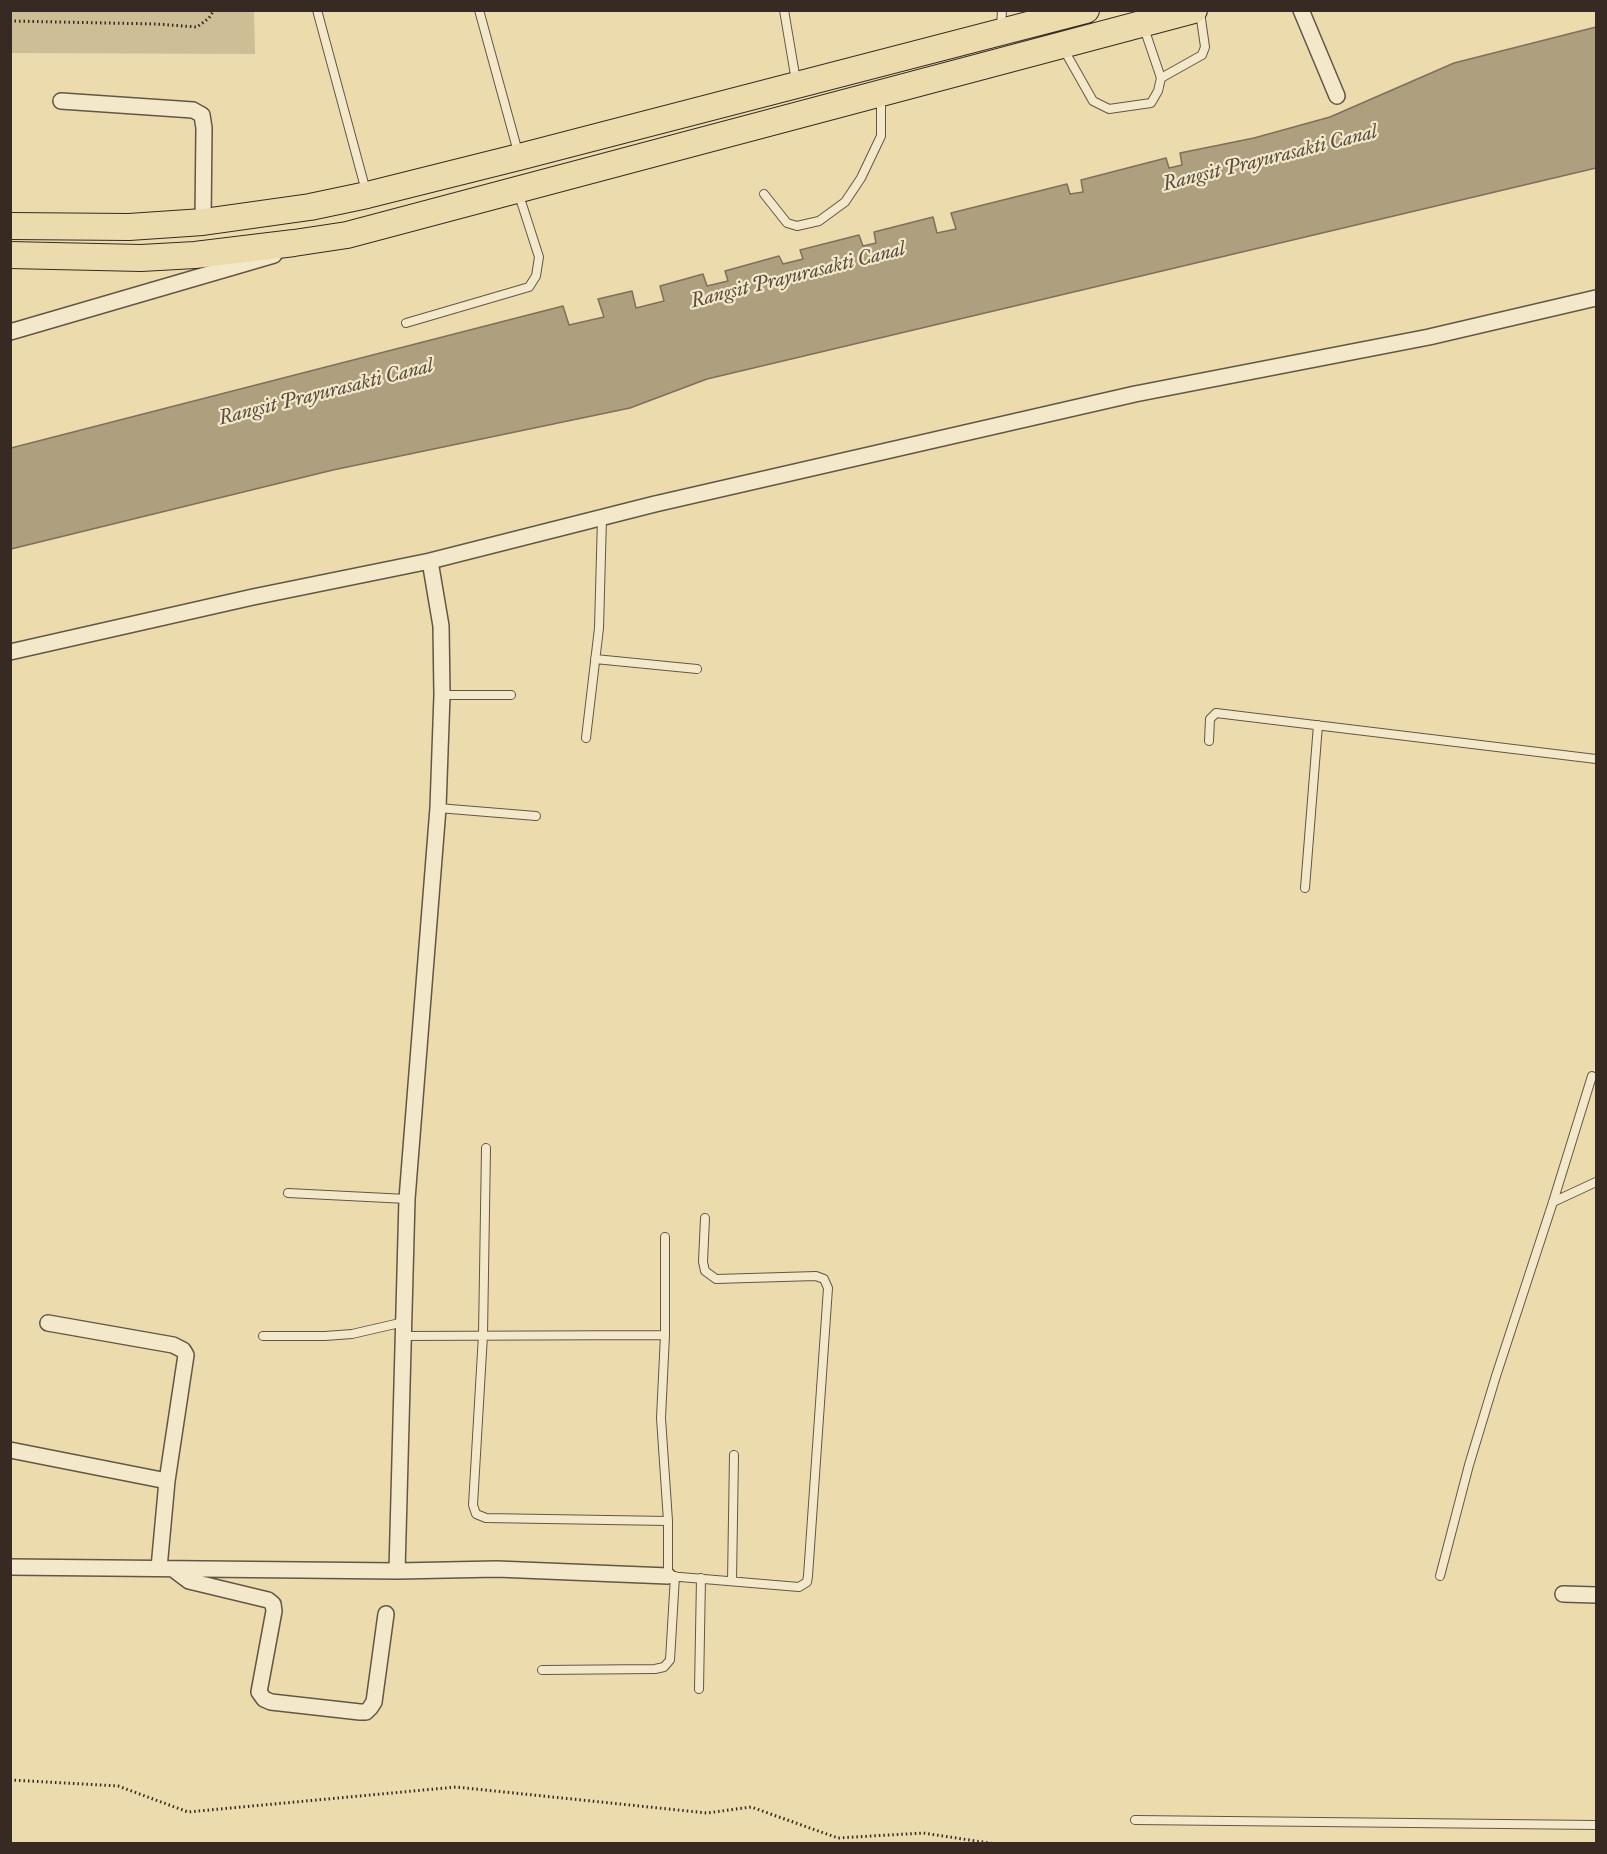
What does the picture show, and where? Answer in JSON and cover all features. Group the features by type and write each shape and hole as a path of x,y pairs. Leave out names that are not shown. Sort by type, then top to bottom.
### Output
{"main road":[{"path":"10,226 129,227 203,222 310,207 367,195 797,86 1001,22 1086,10"},
{"path":"10,255 141,258 195,255 346,235 1062,47 1194,10"}],"street":[{"path":"1301,10 1337,96"},
{"path":"61,101 194,110 202,116 204,128 203,222"},
{"path":"10,332 346,235"},
{"path":"10,652 253,597 430,561 720,489 1135,394 1429,337 1596,298"},
{"path":"397,1571 407,1199 438,808 442,695 441,626 430,561"},
{"path":"48,1323 173,1345 183,1350 186,1355 167,1481 166,1568"},
{"path":"10,1450 167,1481"},
{"path":"10,1567 397,1571 497,1569 671,1576"},
{"path":"166,1568 189,1581 268,1600 273,1604 274,1611 259,1692 264,1699 271,1702 366,1712 374,1702 386,1614"},
{"path":"1563,1594 1596,1595"}],"lane":[{"path":"317,10 367,195"},
{"path":"479,10 519,157"},
{"path":"784,10 797,86"},
{"path":"1161,78 1202,55 1205,47 1200,10"},
{"path":"1062,47 1093,100 1109,109 1151,103 1158,91 1161,78 1143,24"},
{"path":"764,194 787,224 797,226 819,221 845,202 861,177 881,136 881,94"},
{"path":"406,323 529,288 536,276 539,257 517,189"},
{"path":"586,738 599,628 602,518"},
{"path":"595,659 697,669"},
{"path":"442,695 511,695"},
{"path":"1209,741 1210,719 1216,713 1596,759"},
{"path":"1305,888 1318,725"},
{"path":"438,808 536,816"},
{"path":"1440,1576 1469,1465 1496,1376 1592,1076"},
{"path":"486,1148 483,1335 473,1505 476,1514 486,1518 668,1521"},
{"path":"1553,1202 1596,1182"},
{"path":"288,1193 407,1199"},
{"path":"671,1576 799,1587 807,1582 828,1288 824,1279 816,1275 716,1279 705,1271 703,1262 705,1218"},
{"path":"542,1670 655,1669 664,1667 670,1660 671,1576 661,1418 666,1335 665,1237"},
{"path":"263,1336 326,1336 404,1329 483,1335 666,1335"},
{"path":"732,1581 734,1455"},
{"path":"699,1689 701,1578"},
{"path":"1135,1820 1596,1825"}],"path":[{"path":"10,21 197,27 209,18 214,10"},
{"path":"10,1780 118,1786 188,1812 456,1787 707,1813 751,1807 838,1838 923,1833 996,1844"}],"shaded area":[{"path":"11,10 254,11 255,54 11,53"}],"water":[{"name":"Rangsit Prayurasakti Canal","path":"1596,27 1596,168 707,379 630,408 333,470 11,549 11,448 563,306 569,325 604,317 598,299 632,291 636,308 664,301 660,286 703,274 707,286 728,281 725,271 779,256 783,264 803,259 800,250 859,235 863,246 876,243 874,232 933,217 937,233 956,229 951,213 1067,184 1070,194 1083,192 1081,180 1166,158 1169,168 1182,165 1180,153 1254,138 1330,117 1454,63"}]}
